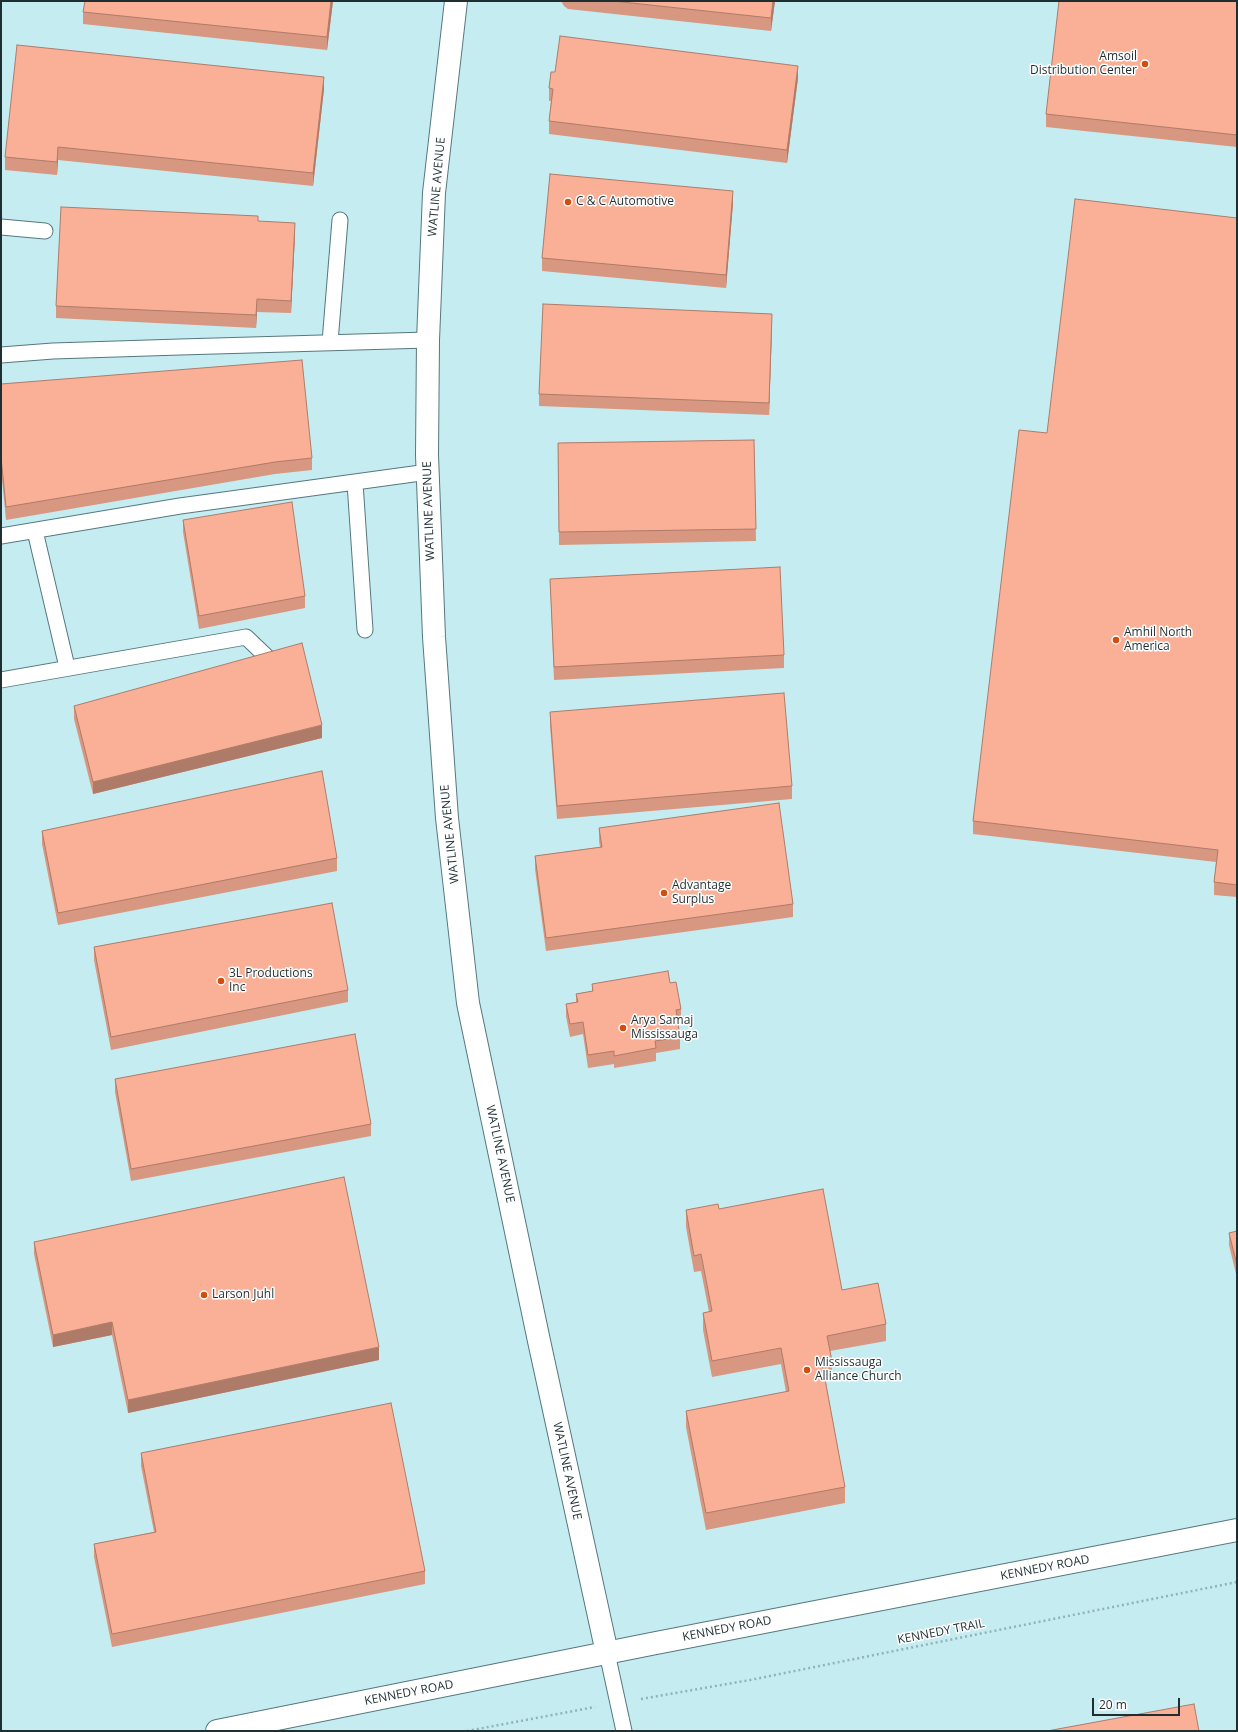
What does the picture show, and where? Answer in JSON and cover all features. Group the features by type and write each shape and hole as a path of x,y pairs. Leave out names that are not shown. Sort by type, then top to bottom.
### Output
{"street":[{"name":"WATLINE AVENUE","path":"456,1 434,193 428,340 428,472 434,637 446,810 468,1003 540,1348 607,1654"},
{"name":"KENNEDY ROAD","path":"218,1731 1237,1530"}],"lane":[{"path":"330,342 340,220"},
{"path":"1,227 44,231"},
{"path":"1,355 53,351 428,340"},
{"path":"1,536 36,532 180,506 428,472"},
{"path":"355,483 365,630"},
{"path":"36,532 67,667"},
{"path":"1,680 67,667 246,637 267,656"},
{"path":"607,1654 624,1731"}],"path":[{"name":"KENNEDY TRAIL","path":"648,1698 750,1680 1237,1582"},
{"path":"467,1731 576,1711"}],"building":[{"path":"85,1 331,1 327,37 83,12"},
{"path":"613,1 773,1 771,18"},
{"name":"Amsoil Distribution Center","path":"1059,1 1237,1 1237,135 1046,114"},
{"path":"560,36 798,66 787,150 549,121 553,89 549,88 551,72 555,72"},
{"path":"17,45 324,77 313,173 58,147 57,162 5,157"},
{"path":"550,174 733,191 726,275 542,258"},
{"name":"Amhil North America","path":"1075,199 1237,218 1237,885 1214,882 1218,850 973,821 1019,430 1047,433"},
{"path":"61,207 258,216 258,221 295,223 291,301 257,299 256,315 56,306"},
{"path":"543,304 772,314 769,403 539,394"},
{"path":"302,360 312,458 275,462 6,507 1,457 1,384"},
{"path":"754,440 756,529 559,532 558,443"},
{"path":"292,502 305,596 199,616 183,520"},
{"path":"780,567 784,655 554,667 550,579"},
{"path":"302,643 322,725 93,782 74,706"},
{"path":"784,693 792,786 557,806 550,712"},
{"path":"322,771 337,858 58,913 42,831"},
{"name":"Advantage Surplus","path":"779,803 793,904 546,938 535,856 602,847 599,828"},
{"name":"3L Productions Inc","path":"332,903 348,990 111,1037 94,947"},
{"name":"Arya Samaj Mississauga","path":"668,971 670,983 676,982 681,1009 676,1010 680,1037 655,1041 656,1048 614,1056 614,1051 588,1055 583,1022 570,1024 566,1004 578,1002 576,994 593,991 592,984"},
{"path":"355,1034 371,1124 131,1169 115,1079"},
{"name":"Larson Juhl","path":"344,1177 379,1347 128,1400 112,1322 53,1335 34,1242"},
{"name":"Mississauga Alliance Church","path":"823,1189 842,1290 878,1283 886,1324 827,1336 832,1361 822,1363 845,1487 706,1513 686,1411 789,1391 781,1348 712,1361 703,1313 712,1311 701,1254 694,1256 686,1210 718,1204 719,1209"},
{"path":"1237,1231 1237,1265 1229,1233"},
{"path":"391,1403 425,1571 112,1634 94,1544 156,1532 141,1453"},
{"path":"1194,1704 1199,1731 1047,1731"}],"place":[{"name":"Amsoil Distribution Center","path":"1145,64"},
{"name":"C & C Automotive","path":"568,202"},
{"name":"Amhil North America","path":"1116,640"},
{"name":"Advantage Surplus","path":"664,893"},
{"name":"3L Productions Inc","path":"221,981"},
{"name":"Arya Samaj Mississauga","path":"623,1028"},
{"name":"Larson Juhl","path":"204,1295"},
{"name":"Mississauga Alliance Church","path":"807,1370"}]}
